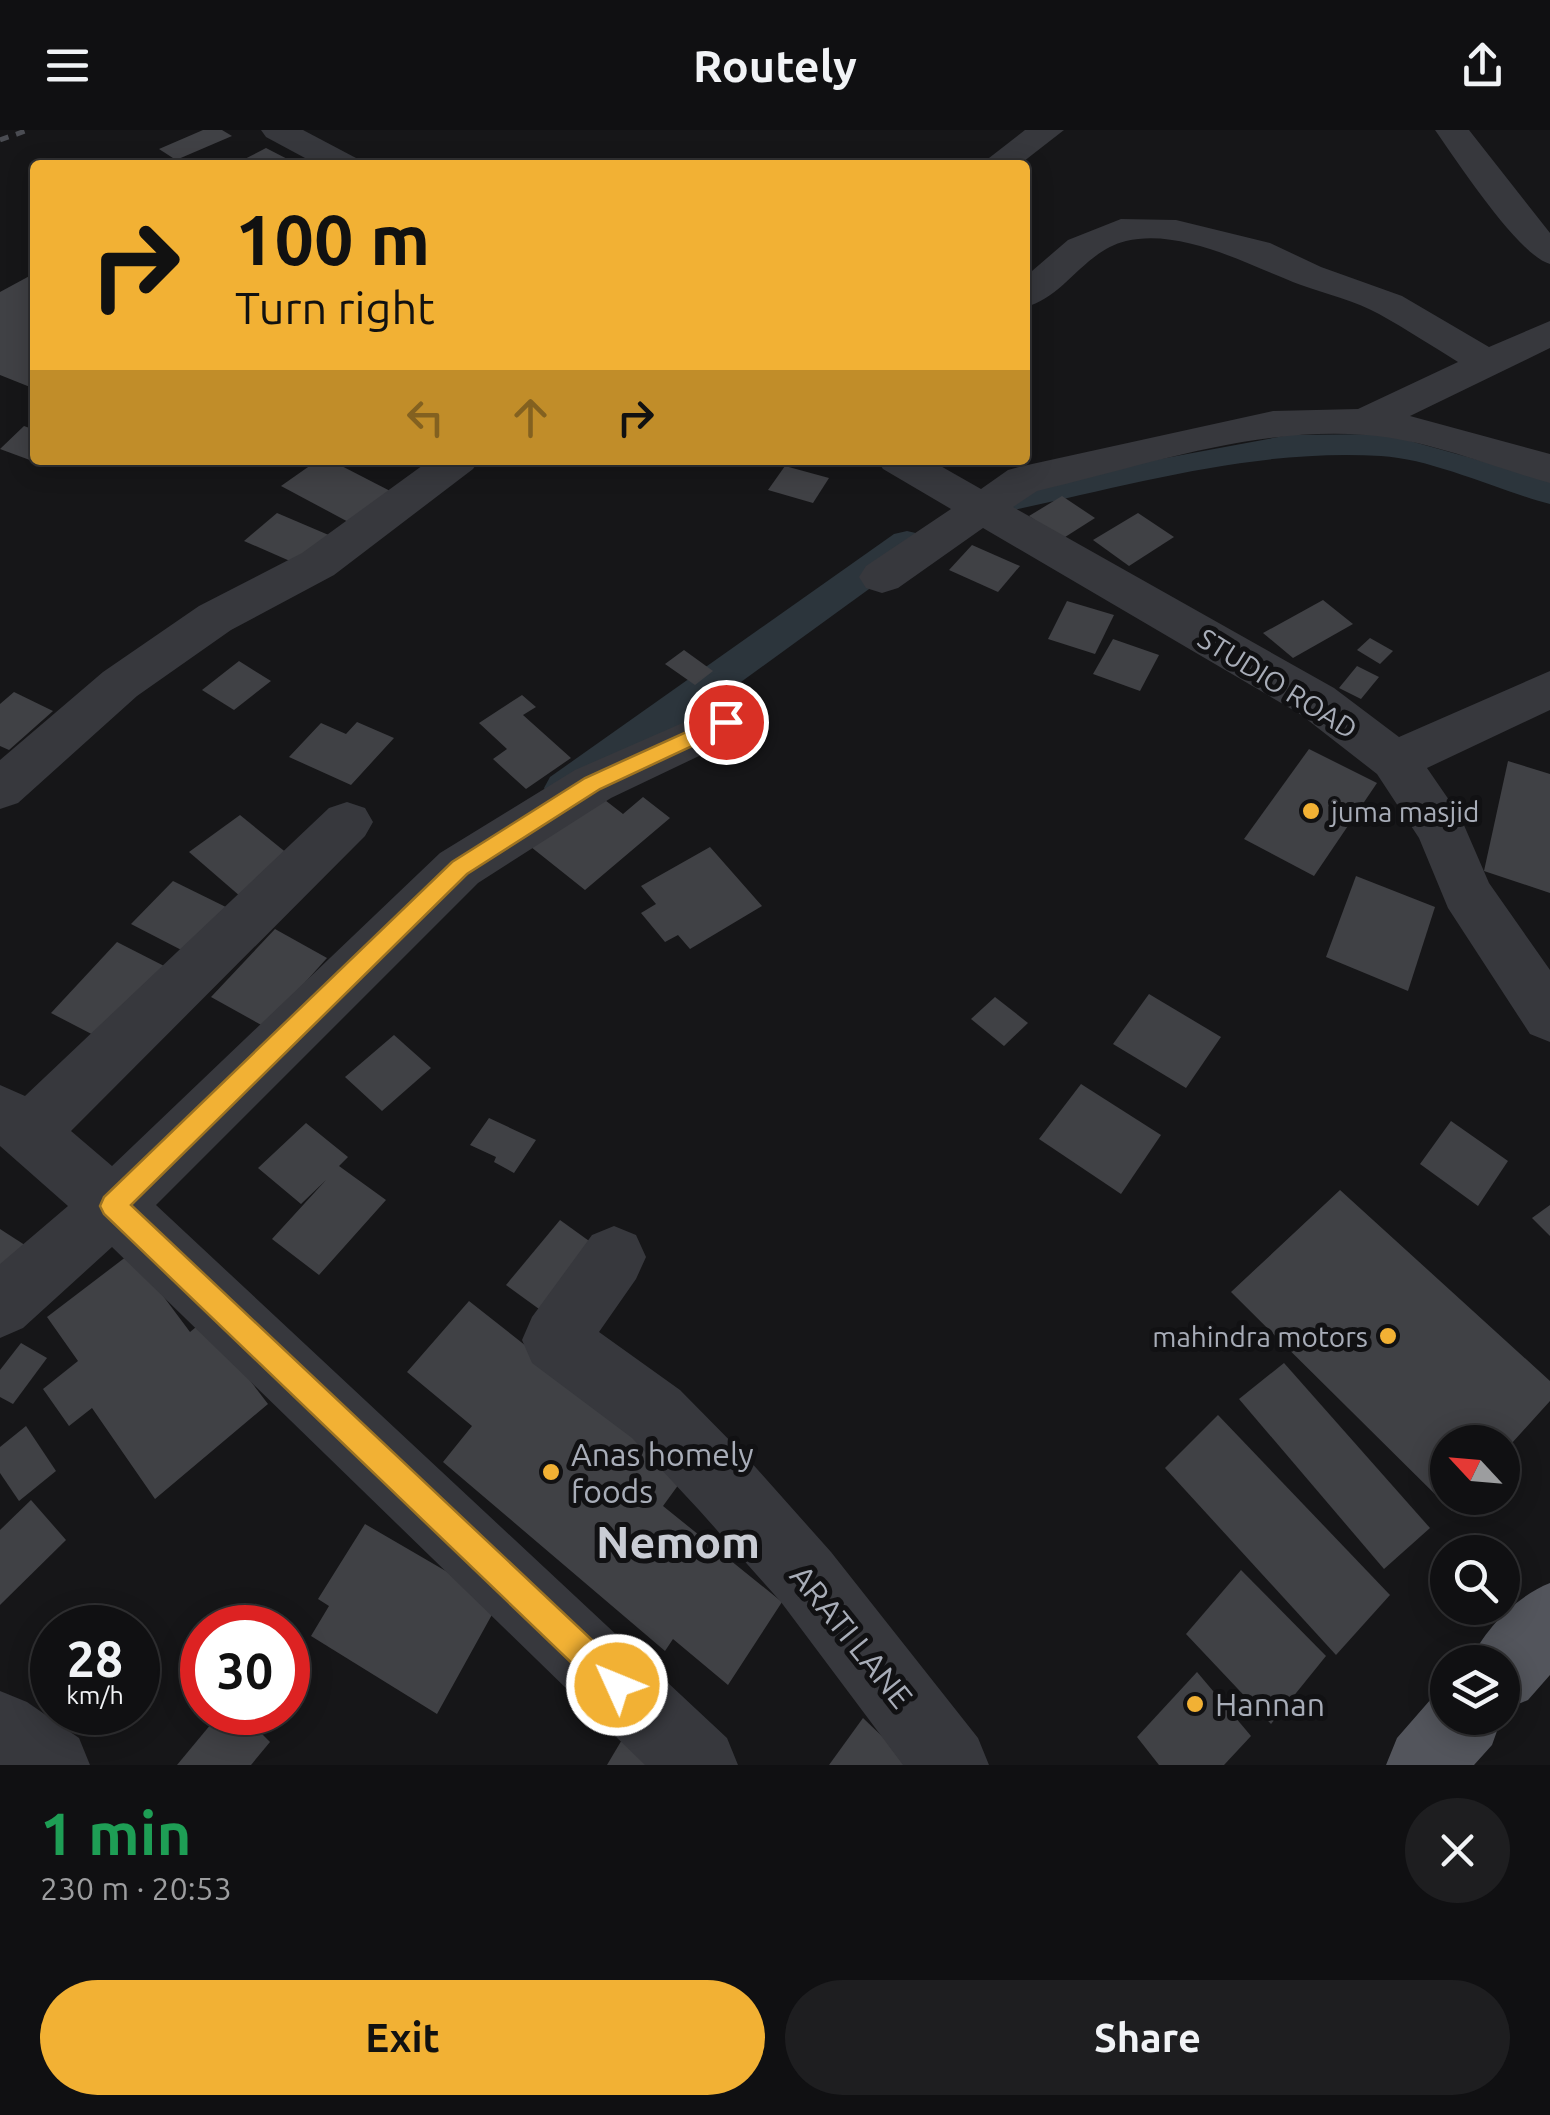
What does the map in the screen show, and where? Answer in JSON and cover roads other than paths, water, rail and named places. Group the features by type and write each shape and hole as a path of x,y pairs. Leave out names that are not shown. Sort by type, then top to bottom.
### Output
{"main road":[{"path":"1520,1653 1550,1619"},
{"path":"1424,1765 1450,1735"}],"street":[{"path":"278,130 335,160"},
{"path":"1004,160 1048,130"},
{"path":"1452,130 1531,234 1550,252"},
{"path":"1030,292 1080,248 1120,230 1176,231 1257,251 1308,275 1389,304 1486,362"},
{"path":"1365,422 1550,333"},
{"path":"882,577 1023,480 1273,424 1365,422 1411,429 1505,452 1550,469"},
{"path":"0,788 120,684 215,618 318,564 451,465"},
{"name":"STUDIO ROAD","path":"907,465 1317,701 1395,761 1442,831 1468,893 1550,1017"},
{"path":"1395,761 1550,690"},
{"path":"0,1306 113,1206 459,868 593,784 726,722"},
{"path":"346,822 8,1120 113,1206 700,1765"},
{"name":"ARATI LANE","path":"614,1257 555,1340 656,1414 724,1485 806,1576 951,1765"},
{"path":"0,1728 52,1765"}],"waterway":[{"path":"1004,500 1289,446 1385,445 1515,479 1550,493"},
{"path":"565,788 907,543"}],"railway":[{"path":"0,140 28,130"}],"place":[{"name":"juma masjid","path":"1311,811"},
{"name":"mahindra motors","path":"1388,1336"},
{"name":"Anas homely foods","path":"551,1472"},
{"name":"Hannan","path":"1195,1704"}],"district":[{"name":"Nemom","path":"678,1541"}]}
